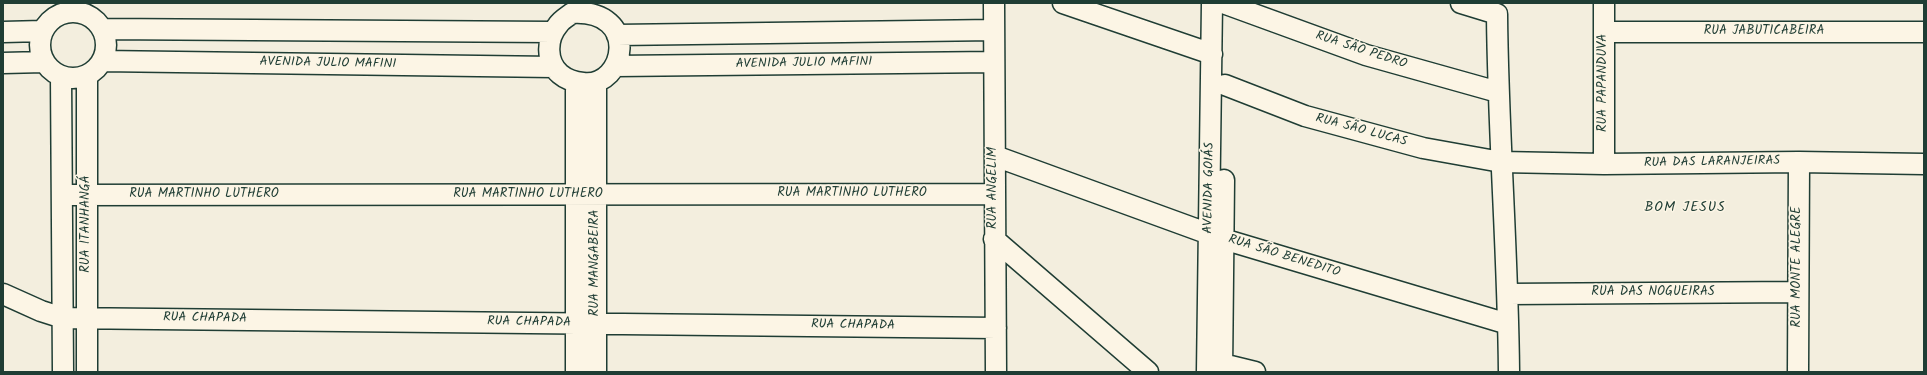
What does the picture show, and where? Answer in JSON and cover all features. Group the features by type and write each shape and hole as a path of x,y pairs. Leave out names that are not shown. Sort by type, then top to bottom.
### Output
{"street":[{"name":"RUA ANGELIM","path":"994,3 994,239 996,372"},
{"path":"1063,3 1212,54"},
{"name":"AVENIDA GOIÁS","path":"1215,367 1216,236 1212,54 1221,3"},
{"name":"AVENIDA GOIÁS","path":"1216,236 1225,85 1221,3"},
{"name":"RUA SÃO PEDRO","path":"1221,3 1366,55 1498,92"},
{"path":"1460,3 1496,14 1498,92 1508,294 1509,372"},
{"name":"RUA PAPANDUVA","path":"1604,3 1604,164"},
{"path":"77,8 96,20 103,30 106,45 102,61 96,70 87,76 79,78 61,76 54,73 44,62 40,46 43,31 48,23 55,17 77,8"},
{"path":"572,8 583,13 597,9 617,35 619,51 615,66 607,76 596,82 586,84 576,83 564,77 554,67 550,56 549,44 552,32 572,8"},
{"path":"103,30 552,32"},
{"path":"617,35 994,30"},
{"path":"3,32 43,31"},
{"name":"RUA JABUTICABEIRA","path":"1605,32 1924,32"},
{"name":"AVENIDA JULIO MAFINI","path":"102,61 554,67"},
{"path":"3,63 44,62"},
{"name":"AVENIDA JULIO MAFINI","path":"615,66 994,62"},
{"name":"RUA ITANHANGÁ","path":"61,76 63,372"},
{"name":"RUA ITANHANGÁ","path":"87,76 87,372"},
{"name":"RUA MANGABEIRA","path":"596,82 596,372"},
{"name":"RUA MANGABEIRA","path":"576,83 576,372"},
{"name":"RUA SÃO LUCAS","path":"1225,85 1305,116 1423,148 1501,162"},
{"name":"RUA SÃO BENEDITO","path":"995,156 1216,236 1508,324"},
{"name":"RUA DAS LARANJEIRAS","path":"1501,162 1604,164 1798,162 1924,164"},
{"name":"RUA MONTE ALEGRE","path":"1798,162 1798,372"},
{"name":"RUA MARTINHO LUTHERO","path":"62,195 994,194"},
{"path":"994,239 1148,372"},
{"name":"RUA DAS NOGUEIRAS","path":"1508,294 1798,292"},
{"name":"RUA CHAPADA","path":"3,294 41,311 63,318 996,328"},
{"path":"1215,367 1255,372"}],"district":[{"name":"BOM JESUS","path":"1685,209"}]}
